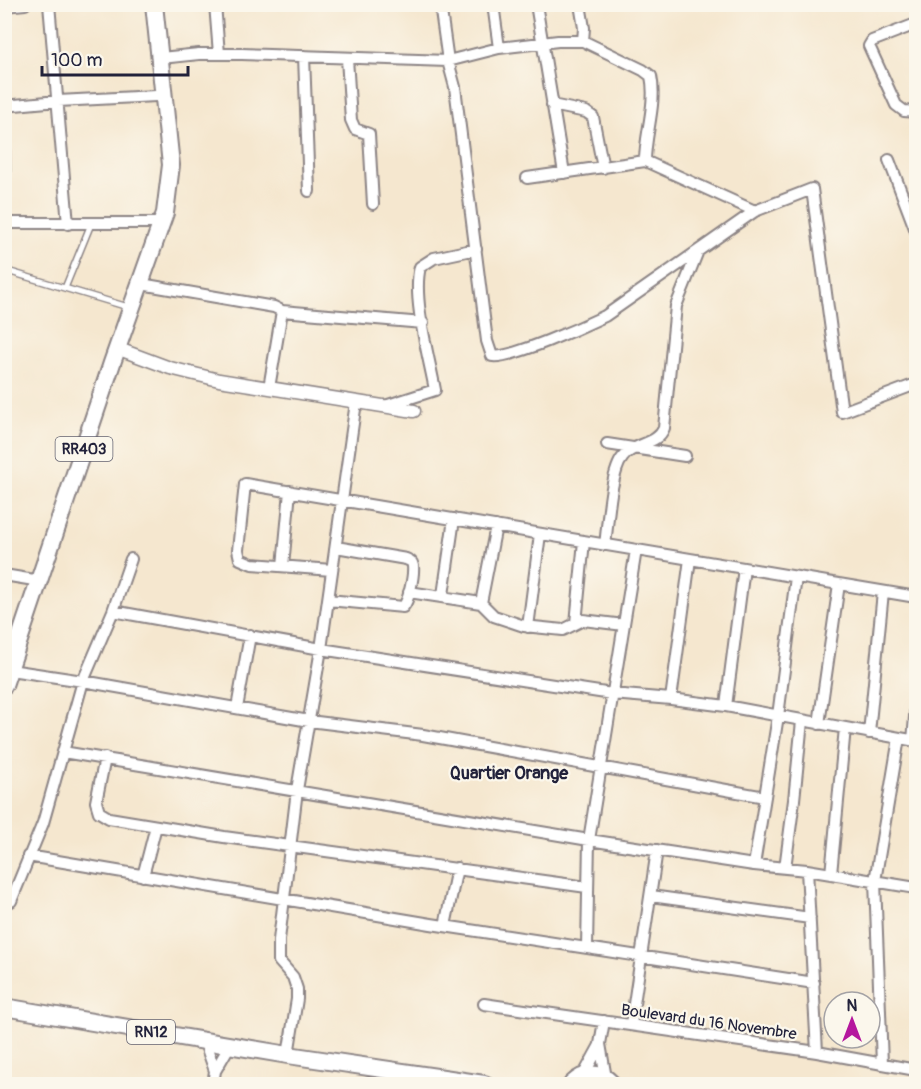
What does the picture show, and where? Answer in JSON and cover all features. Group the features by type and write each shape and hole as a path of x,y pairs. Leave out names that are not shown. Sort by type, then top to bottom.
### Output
{"main road":[{"name":"RR403","path":"146,4 164,166 163,218"},
{"name":"RR403","path":"7,678 11,645 40,582 112,363 119,349 163,218 171,165 154,4"},
{"name":"RN12","path":"8,1008 288,1055 484,1084"},
{"path":"575,1082 594,1074 609,1082"}],"street":[{"path":"4,6 25,4"},
{"path":"48,4 68,224"},
{"path":"215,4 219,54"},
{"path":"440,4 447,61 455,87 490,354 495,357 579,329 605,316 755,211 812,189 842,412 916,384"},
{"path":"493,4 499,48"},
{"path":"536,4 564,174"},
{"path":"580,4 584,28 583,41"},
{"path":"916,24 873,41 869,49 896,105 904,111 916,112"},
{"path":"161,58 219,54 447,61 499,48 583,41 651,76 651,106 645,161"},
{"path":"304,56 309,191"},
{"path":"347,58 351,120 355,129 369,135 373,204"},
{"path":"4,106 156,96"},
{"path":"552,105 586,112 593,117 603,168"},
{"path":"4,138 5,223 92,224 163,218"},
{"path":"889,160 916,231"},
{"path":"527,178 645,161 755,211"},
{"path":"385,406 435,390 423,323 418,276 420,267 434,258 476,249"},
{"path":"605,545 614,477 623,457 661,435 664,428 676,306 698,251"},
{"path":"141,284 219,296 274,307 282,311 423,323"},
{"path":"269,388 282,311"},
{"path":"119,349 170,368 219,380 414,411"},
{"path":"288,1055 297,988 293,976 282,965 278,955 283,899 297,790 321,649 356,402"},
{"path":"608,444 685,456"},
{"path":"332,570 245,562 240,559 238,550 245,484 916,597"},
{"path":"283,566 290,491"},
{"path":"443,595 454,519"},
{"path":"481,603 496,526"},
{"path":"528,627 540,534"},
{"path":"576,623 584,541"},
{"path":"328,600 403,607 410,591 413,566 410,560 336,547"},
{"path":"587,947 590,840 636,550"},
{"path":"10,901 43,823 83,681 113,611 131,559"},
{"path":"670,699 690,559"},
{"path":"726,706 744,568"},
{"path":"4,575 40,582"},
{"path":"754,865 778,716 796,577"},
{"path":"819,724 839,584"},
{"path":"410,591 481,603 494,616 528,627 563,630 576,623 594,620 624,625"},
{"path":"869,733 883,592"},
{"path":"113,611 321,649 612,694 726,706 915,741 916,704"},
{"path":"237,708 250,635"},
{"path":"7,678 83,681 309,721 423,735 765,797"},
{"path":"785,867 802,721"},
{"path":"831,874 845,728"},
{"path":"882,1064 875,881 899,738"},
{"path":"63,752 590,840 754,865 807,870 916,888"},
{"path":"105,758 96,802 99,812 110,818 289,846 587,887"},
{"path":"143,876 156,826"},
{"path":"631,1024 657,850"},
{"path":"28,856 445,926 814,983"},
{"path":"445,926 457,868"},
{"path":"807,870 817,1052"},
{"path":"651,896 810,918"},
{"name":"Boulevard du 16 Novembre","path":"484,1004 817,1052 916,1070"},
{"name":"Boulevard du 16 Novembre","path":"603,1021 600,1044 609,1082"},
{"path":"204,1040 215,1071"},
{"name":"Boulevard du 16 Novembre","path":"575,1082 600,1044"},
{"path":"213,1084 215,1071 230,1045"}],"lane":[{"path":"65,288 92,224"},
{"path":"4,270 132,308"}],"district":[{"name":"Quartier Orange","path":"509,773"}]}
